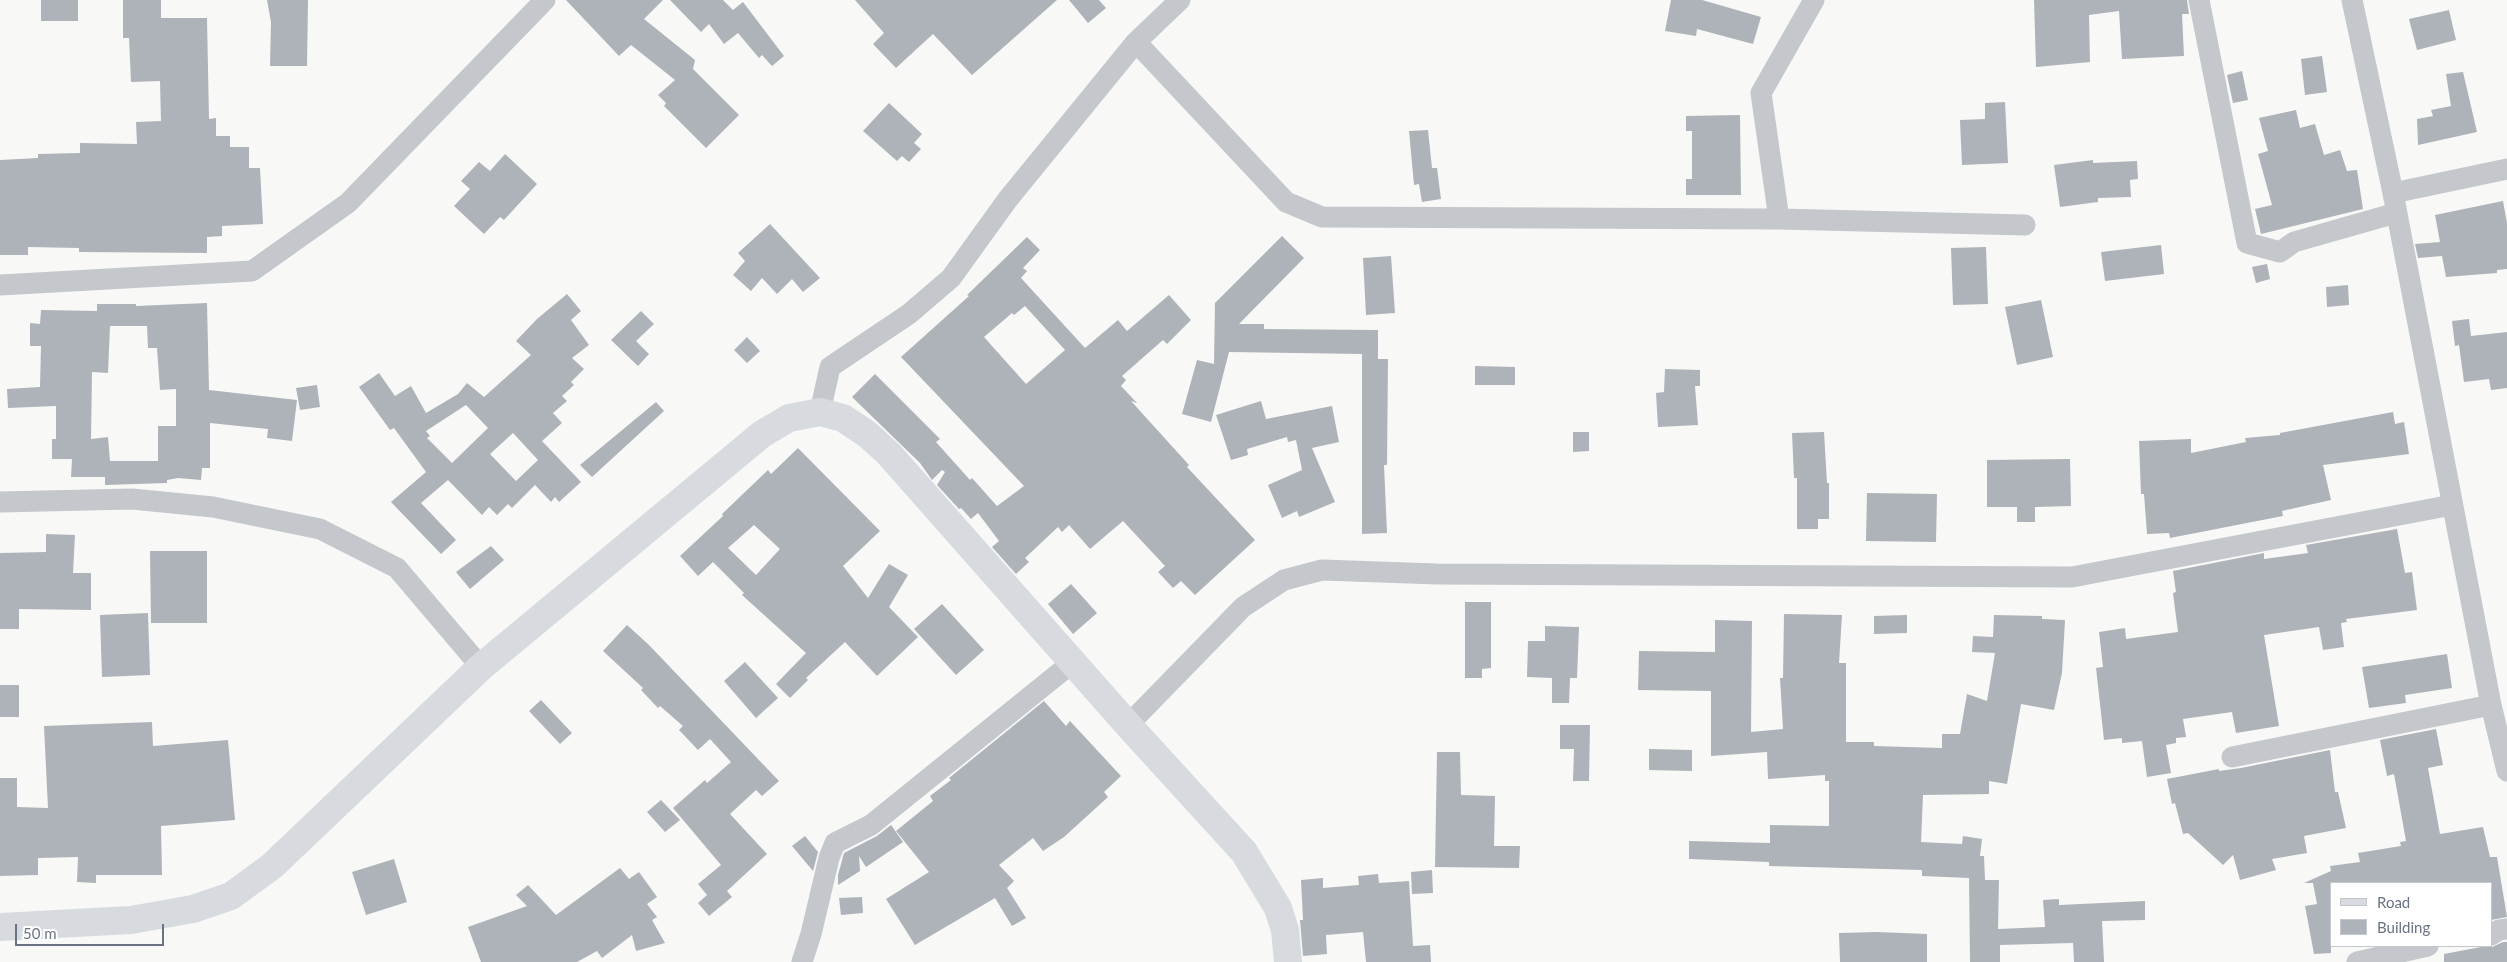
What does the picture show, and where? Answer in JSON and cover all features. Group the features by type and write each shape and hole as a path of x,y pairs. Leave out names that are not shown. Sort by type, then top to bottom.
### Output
{"street":[{"path":"0,285 252,271 348,203 545,0"},
{"path":"820,412 830,367 909,314 951,278 1008,199 1136,42 1180,0"},
{"path":"1779,219 1761,93 1814,0"},
{"path":"2199,0 2247,243 2280,252 2294,242 2395,203 2507,169"},
{"path":"2352,0 2395,203 2491,705 2507,771"},
{"path":"1136,42 1286,202 1322,217 1779,219 2025,225"},
{"path":"0,927 130,920 193,909 232,896 272,866 481,667 762,434 788,418 820,412 843,418 868,434 889,454 1128,725 1244,852 1278,908 1285,930 1288,962"},
{"path":"0,502 141,500 213,507 320,529 397,568 481,667"},
{"path":"1128,725 1243,607 1284,580 1322,570 1513,574 2072,577 2452,505"},
{"path":"802,962 811,934 829,858 835,843 871,825 1073,662"},
{"path":"2232,756 2491,705"},
{"path":"2492,934 2507,929"},
{"path":"2357,962 2424,947"}],"building":[{"path":"41,0 78,0 78,21 41,21"},
{"path":"123,0 161,0 161,18 207,18 209,119 216,118 216,136 230,136 230,147 249,147 249,168 260,168 263,224 222,226 222,236 207,237 207,253 79,252 79,248 28,247 28,255 0,255 0,160 38,158 38,154 80,153 80,143 137,144 136,122 161,121 160,81 131,82 129,38 123,38"},
{"path":"267,0 308,0 307,66 270,66 271,22"},
{"path":"566,0 663,0 644,19 695,60 693,69 739,115 706,148 664,106 666,103 658,95 675,80 631,45 619,56"},
{"path":"670,0 723,0 733,10 743,2 784,56 772,66 762,55 759,58 738,33 724,44 709,24 701,32"},
{"path":"855,0 1057,0 972,75 933,34 896,68 873,44 884,33"},
{"path":"1069,0 1099,0 1106,8 1088,23"},
{"path":"1671,0 1702,0 1761,17 1753,44 1697,29 1696,36 1665,31"},
{"path":"2034,0 2187,0 2189,14 2182,14 2184,56 2122,59 2119,11 2089,15 2090,62 2036,67"},
{"path":"2449,10 2456,40 2417,50 2409,19"},
{"path":"2322,56 2327,92 2305,95 2301,59"},
{"path":"2242,71 2248,100 2233,103 2227,75"},
{"path":"2463,72 2477,132 2418,145 2417,119 2433,116 2431,110 2451,106 2446,74"},
{"path":"2005,102 2008,163 1962,165 1960,120 1985,119 1985,103"},
{"path":"889,103 922,134 914,143 921,149 909,162 902,156 897,161 863,131"},
{"path":"2296,110 2300,128 2315,124 2324,155 2340,150 2347,171 2357,170 2363,209 2261,234 2255,209 2272,205 2258,154 2268,151 2259,118"},
{"path":"1740,115 1741,195 1686,195 1686,179 1692,179 1692,131 1686,131 1686,116"},
{"path":"1428,130 1432,168 1437,168 1441,199 1422,202 1419,184 1414,185 1409,131"},
{"path":"505,154 537,184 504,220 500,217 484,234 454,206 470,189 461,181 479,162 490,171"},
{"path":"2093,160 2093,163 2137,161 2138,179 2130,180 2131,197 2098,198 2098,202 2060,207 2054,165"},
{"path":"2503,201 2507,223 2507,269 2497,270 2497,273 2446,277 2442,256 2418,258 2415,244 2440,242 2435,215"},
{"path":"770,224 820,278 803,292 792,279 777,294 762,278 751,291 733,275 745,261 738,253"},
{"path":"1282,236 1304,258 1239,324 1264,324 1264,329 1378,330 1378,359 1388,359 1387,465 1384,465 1387,533 1362,534 1362,354 1229,352 1211,422 1182,414 1197,360 1214,364 1215,303"},
{"path":"1027,237 1040,250 1023,268 1027,271 1021,278 1085,348 1118,320 1127,331 1169,295 1191,320 1167,344 1163,340 1122,376 1126,380 1121,386 1137,403 1131,401 1189,465 1187,467 1255,540 1195,595 1181,581 1173,588 1158,572 1165,566 1123,521 1090,549 1069,525 1062,532 1058,527 1025,558 1029,562 1016,574 992,547 999,541 978,513 971,519 937,485 945,472 942,470 932,480 920,463 852,397 875,374 940,439 936,442 970,480 972,478 997,506 1024,486 901,357 969,296 967,295","holes":["1025,306 1065,350 1026,384 984,337 1012,313 1014,315"]},
{"path":"2161,245 2164,274 2105,281 2101,252"},
{"path":"1986,247 1988,304 1953,305 1951,248"},
{"path":"1391,256 1395,313 1366,315 1363,258"},
{"path":"2267,264 2270,279 2256,283 2252,267"},
{"path":"2348,285 2349,305 2327,307 2326,287"},
{"path":"567,294 581,311 571,320 589,345 572,358 584,369 571,382 574,385 562,396 567,401 553,413 562,423 542,441 581,482 559,502 555,497 551,502 535,485 512,508 508,504 497,515 489,507 482,515 448,480 421,503 456,540 441,554 391,502 426,472 394,428 390,430 359,387 379,373 395,396 411,386 426,413 458,394 467,383 484,397 531,355 516,341 537,319","holes":["466,405 488,428 452,463 427,438 430,436 426,431","513,433 538,460 516,481 490,454"]},
{"path":"2041,300 2053,357 2017,365 2005,307"},
{"path":"207,303 209,390 297,400 292,441 267,438 268,429 210,423 210,468 202,468 201,480 178,478 167,480 167,483 105,485 105,477 71,477 72,459 52,459 52,439 56,439 56,406 8,408 7,389 40,387 41,346 30,346 30,323 40,324 41,310 97,311 97,304 136,304 136,306","holes":["110,326 147,326 148,348 157,348 160,390 176,389 176,426 158,426 158,461 110,461 108,437 91,439 92,372 108,373"]},
{"path":"641,311 654,324 636,341 649,354 638,366 611,340"},
{"path":"2469,319 2471,336 2507,332 2507,388 2491,390 2489,379 2464,382 2459,345 2455,346 2452,321"},
{"path":"747,337 760,351 747,363 734,350"},
{"path":"1475,366 1515,367 1515,385 1475,385"},
{"path":"1665,369 1700,370 1700,386 1695,386 1698,425 1658,427 1656,393 1664,392"},
{"path":"317,385 320,407 300,410 296,388"},
{"path":"1261,401 1266,419 1332,406 1339,442 1312,448 1335,502 1299,517 1297,511 1282,518 1268,485 1302,470 1296,440 1288,442 1287,437 1247,449 1248,455 1231,460 1216,415"},
{"path":"656,402 664,411 592,477 580,465"},
{"path":"2393,412 2395,424 2404,422 2409,454 2323,465 2331,500 2282,511 2283,516 2170,538 2169,533 2147,534 2144,494 2141,494 2139,441 2191,439 2191,453 2246,442 2245,438 2280,435 2280,433"},
{"path":"1573,432 1589,432 1589,451 1573,452"},
{"path":"1824,432 1827,483 1829,483 1829,519 1818,519 1818,529 1797,529 1797,478 1794,478 1792,433"},
{"path":"798,448 880,531 843,566 868,598 889,564 908,575 889,607 918,637 877,676 845,642 806,678 808,680 790,698 776,684 806,653 742,595 744,593 713,562 698,576 680,556 768,470 771,474","holes":["754,525 780,549 756,575 728,548"]},
{"path":"2070,459 2071,506 2035,507 2035,522 2017,522 2017,507 1987,507 1987,460"},
{"path":"1867,493 1937,494 1936,542 1866,541"},
{"path":"2397,529 2405,573 2412,572 2417,610 2346,619 2347,622 2341,623 2344,647 2323,650 2319,627 2264,635 2279,726 2236,733 2232,712 2183,719 2186,737 2176,738 2176,743 2166,745 2171,773 2147,777 2142,741 2122,743 2122,738 2104,740 2096,668 2103,667 2099,632 2125,628 2126,639 2178,632 2173,593 2176,592 2173,571 2264,553 2264,559 2308,553 2306,545"},
{"path":"46,534 75,535 73,573 91,573 91,610 19,609 19,629 0,629 0,553 46,552"},
{"path":"491,546 504,560 470,589 456,572"},
{"path":"150,551 207,551 207,623 151,623"},
{"path":"1071,584 1097,613 1073,634 1048,604"},
{"path":"1465,602 1491,602 1491,668 1482,669 1482,678 1465,678"},
{"path":"942,604 984,650 956,675 914,629"},
{"path":"148,613 150,675 102,677 100,615"},
{"path":"1784,614 1842,615 1839,663 1846,663 1846,742 1874,742 1874,746 1942,748 1942,734 1960,734 1967,694 1987,701 1995,653 1972,652 1973,636 1993,637 1994,615 2042,616 2042,619 2065,620 2062,673 2054,710 2021,704 2007,784 1989,781 1989,794 1923,795 1921,842 1962,844 1963,836 1982,839 1980,856 1984,856 1985,880 1999,880 1998,929 2045,927 2043,900 2059,899 2059,905 2145,901 2145,920 2102,921 2104,962 2074,962 2073,943 2000,945 2000,962 1970,962 1969,878 1922,876 1922,870 1769,866 1769,862 1689,859 1689,841 1770,843 1770,825 1829,826 1829,781 1825,781 1825,775 1768,779 1767,752 1711,756 1711,691 1638,690 1639,651 1715,652 1715,620 1752,621 1751,732 1783,729 1780,678 1783,678"},
{"path":"1907,615 1907,633 1874,634 1874,616"},
{"path":"627,625 648,644 779,781 762,796 756,790 730,814 767,854 727,891 732,897 709,916 698,903 707,895 698,884 721,865 673,808 705,780 707,783 731,762 710,739 698,750 679,730 683,726 660,706 658,708 641,690 643,688 603,651"},
{"path":"1545,626 1579,627 1577,678 1570,678 1569,703 1552,703 1552,678 1527,677 1528,641 1545,641"},
{"path":"2447,654 2452,688 2405,695 2406,703 2369,708 2362,667"},
{"path":"745,662 778,698 756,718 724,681"},
{"path":"0,685 19,685 19,717 0,717"},
{"path":"541,700 572,733 560,744 529,711"},
{"path":"1044,701 1066,726 1070,721 1121,776 1104,792 1108,797 1064,837 1043,851 1033,838 999,865 1014,881 1007,888 1026,918 1012,926 995,898 915,945 886,899 929,872 896,831 933,801 930,796 951,780 949,778"},
{"path":"152,722 153,746 228,740 235,820 161,826 162,875 96,875 96,883 77,882 78,857 38,858 38,875 0,876 0,778 17,778 17,807 48,808 44,726"},
{"path":"1560,725 1590,725 1589,781 1573,781 1574,749 1560,749"},
{"path":"2436,729 2443,765 2428,768 2440,834 2483,827 2490,857 2497,857 2507,917 2492,920 2492,882 2330,882 2331,953 2314,954 2305,906 2317,904 2313,883 2304,883 2331,871 2330,866 2360,862 2358,853 2401,846 2400,842 2406,841 2394,774 2387,776 2380,740"},
{"path":"1649,749 1692,750 1692,771 1649,770"},
{"path":"2330,750 2335,792 2338,792 2346,828 2304,836 2307,853 2272,859 2276,870 2240,880 2233,855 2223,865 2188,833 2183,834 2175,803 2172,804 2167,779 2219,769 2219,771 2241,768"},
{"path":"1437,752 1460,752 1461,795 1495,796 1494,846 1520,846 1519,868 1435,867"},
{"path":"661,800 680,820 665,832 647,812"},
{"path":"891,825 903,842 866,867 859,856 860,871 838,885 838,875 844,853 877,836"},
{"path":"805,836 818,852 813,871 792,846"},
{"path":"394,859 407,902 366,915 352,872"},
{"path":"620,868 629,879 639,872 657,897 647,904 657,917 652,920 665,943 636,951 632,935 602,958 597,951 577,962 481,962 468,927 527,906 516,895 528,885 556,915"},
{"path":"1432,870 1433,893 1412,894 1411,872"},
{"path":"1378,874 1379,883 1409,881 1413,946 1430,945 1431,962 1366,962 1363,932 1326,935 1327,954 1303,956 1300,920 1303,920 1301,880 1323,878 1323,888 1359,885 1358,876"},
{"path":"862,897 863,913 841,915 839,898"},
{"path":"1839,933 1927,934 1927,962 1840,962"},
{"path":"2507,942 2507,962 2444,962 2444,954 2481,947 2492,947"}]}
